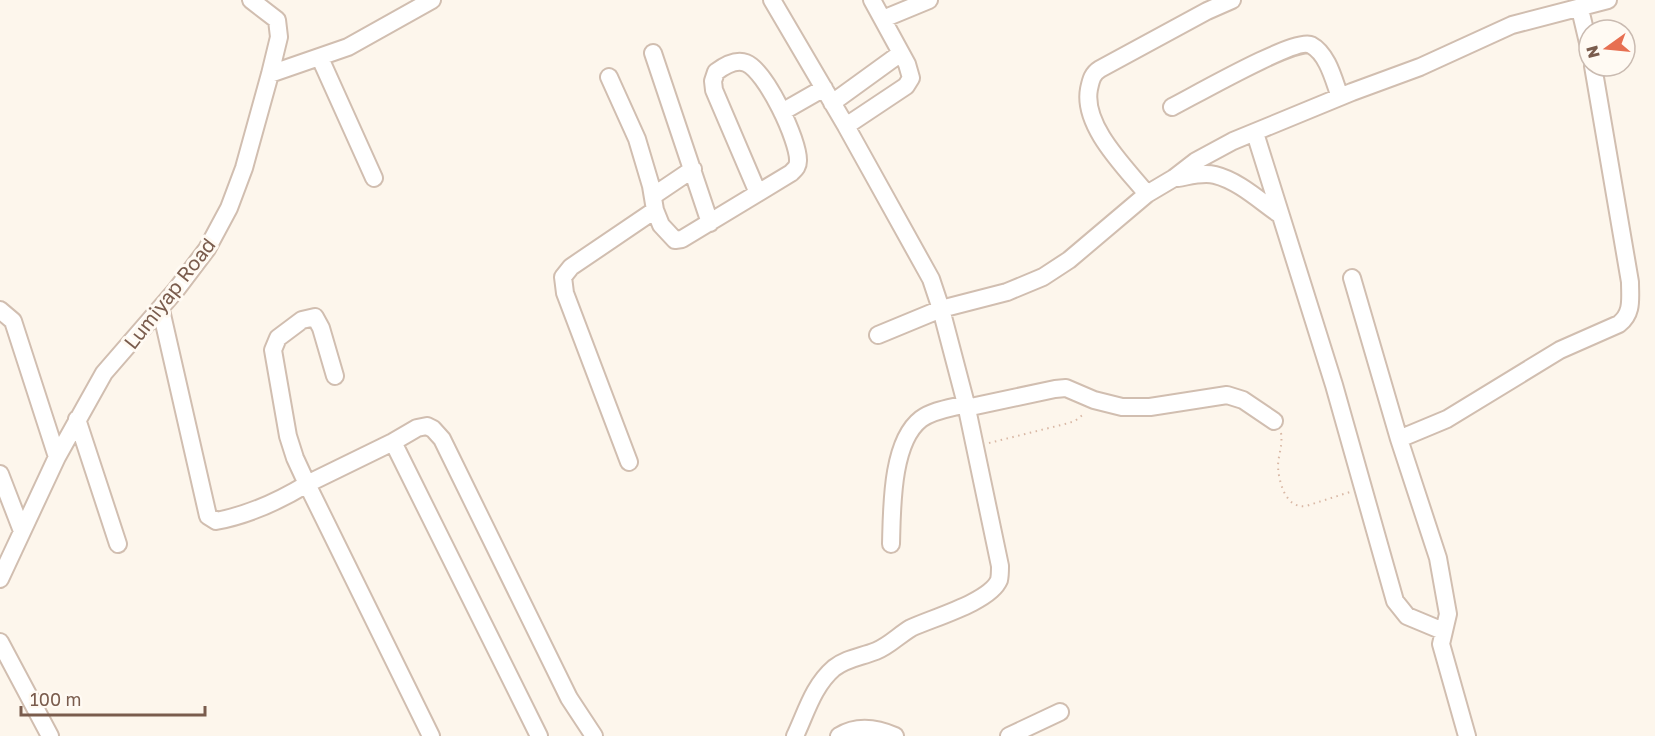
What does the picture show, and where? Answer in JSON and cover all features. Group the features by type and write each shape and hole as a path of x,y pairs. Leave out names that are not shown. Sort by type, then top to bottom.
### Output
{"street":[{"name":"Lumiyap Road","path":"0,579 57,457 104,373 161,310 207,249 229,208 244,168 279,37 277,20 251,0"},
{"path":"270,74 320,58 372,35 432,0"},
{"path":"772,0 846,126 931,279 966,406 1000,566 998,580 991,589 966,606 911,628 876,651 848,659 832,670 817,688 795,736"},
{"path":"846,126 910,82 911,74 872,0"},
{"path":"883,19 929,0"},
{"path":"1147,194 1093,122 1088,93 1092,78 1100,69 1207,11 1232,0"},
{"path":"878,335 941,309 1007,292 1043,277 1069,260 1147,194 1174,178 1196,161 1233,141 1340,97 1420,68 1512,26 1608,0"},
{"path":"1580,9 1582,18"},
{"path":"1172,107 1262,60 1306,44 1321,54 1340,97"},
{"path":"653,53 710,223"},
{"path":"782,112 828,95 901,53"},
{"path":"320,58 374,178"},
{"path":"609,77 637,140 662,225 675,240 690,235 791,174 797,167 798,159 782,112 770,89 753,66 744,61 732,63 716,72 713,81 714,90 758,193"},
{"path":"1399,439 1447,419 1560,350 1618,324 1626,318 1630,303 1630,282 1616,212 1595,78"},
{"path":"1255,132 1279,214 1300,272 1395,601 1407,616 1443,631"},
{"path":"629,462 565,293 563,277 571,267 654,203 693,169"},
{"path":"1174,178 1214,174 1229,180 1279,214"},
{"path":"1352,278 1399,439 1438,558 1448,614 1441,644 1467,736"},
{"path":"0,310 13,321 57,457"},
{"path":"161,310 208,516 216,521 233,518 261,508 417,428 427,426 433,429 442,439 569,698 594,736"},
{"path":"334,376 321,328 315,317 302,320 278,338 274,344 274,358 288,436 295,459 431,736"},
{"path":"891,544 896,465 912,430 921,419 931,413 1066,388 1094,400 1122,408 1150,407 1227,395 1235,396 1255,406 1274,421"},
{"path":"77,418 118,544"},
{"path":"393,442 539,736"},
{"path":"0,474 22,531"},
{"path":"0,642 50,736"},
{"path":"1009,736 1060,712"},
{"path":"839,736 862,728 895,736"}],"path":[{"path":"975,447 1075,421 1088,411 1094,400"},
{"path":"1274,421 1282,435 1278,465 1280,482 1293,504 1299,507 1306,506 1364,488"}]}
